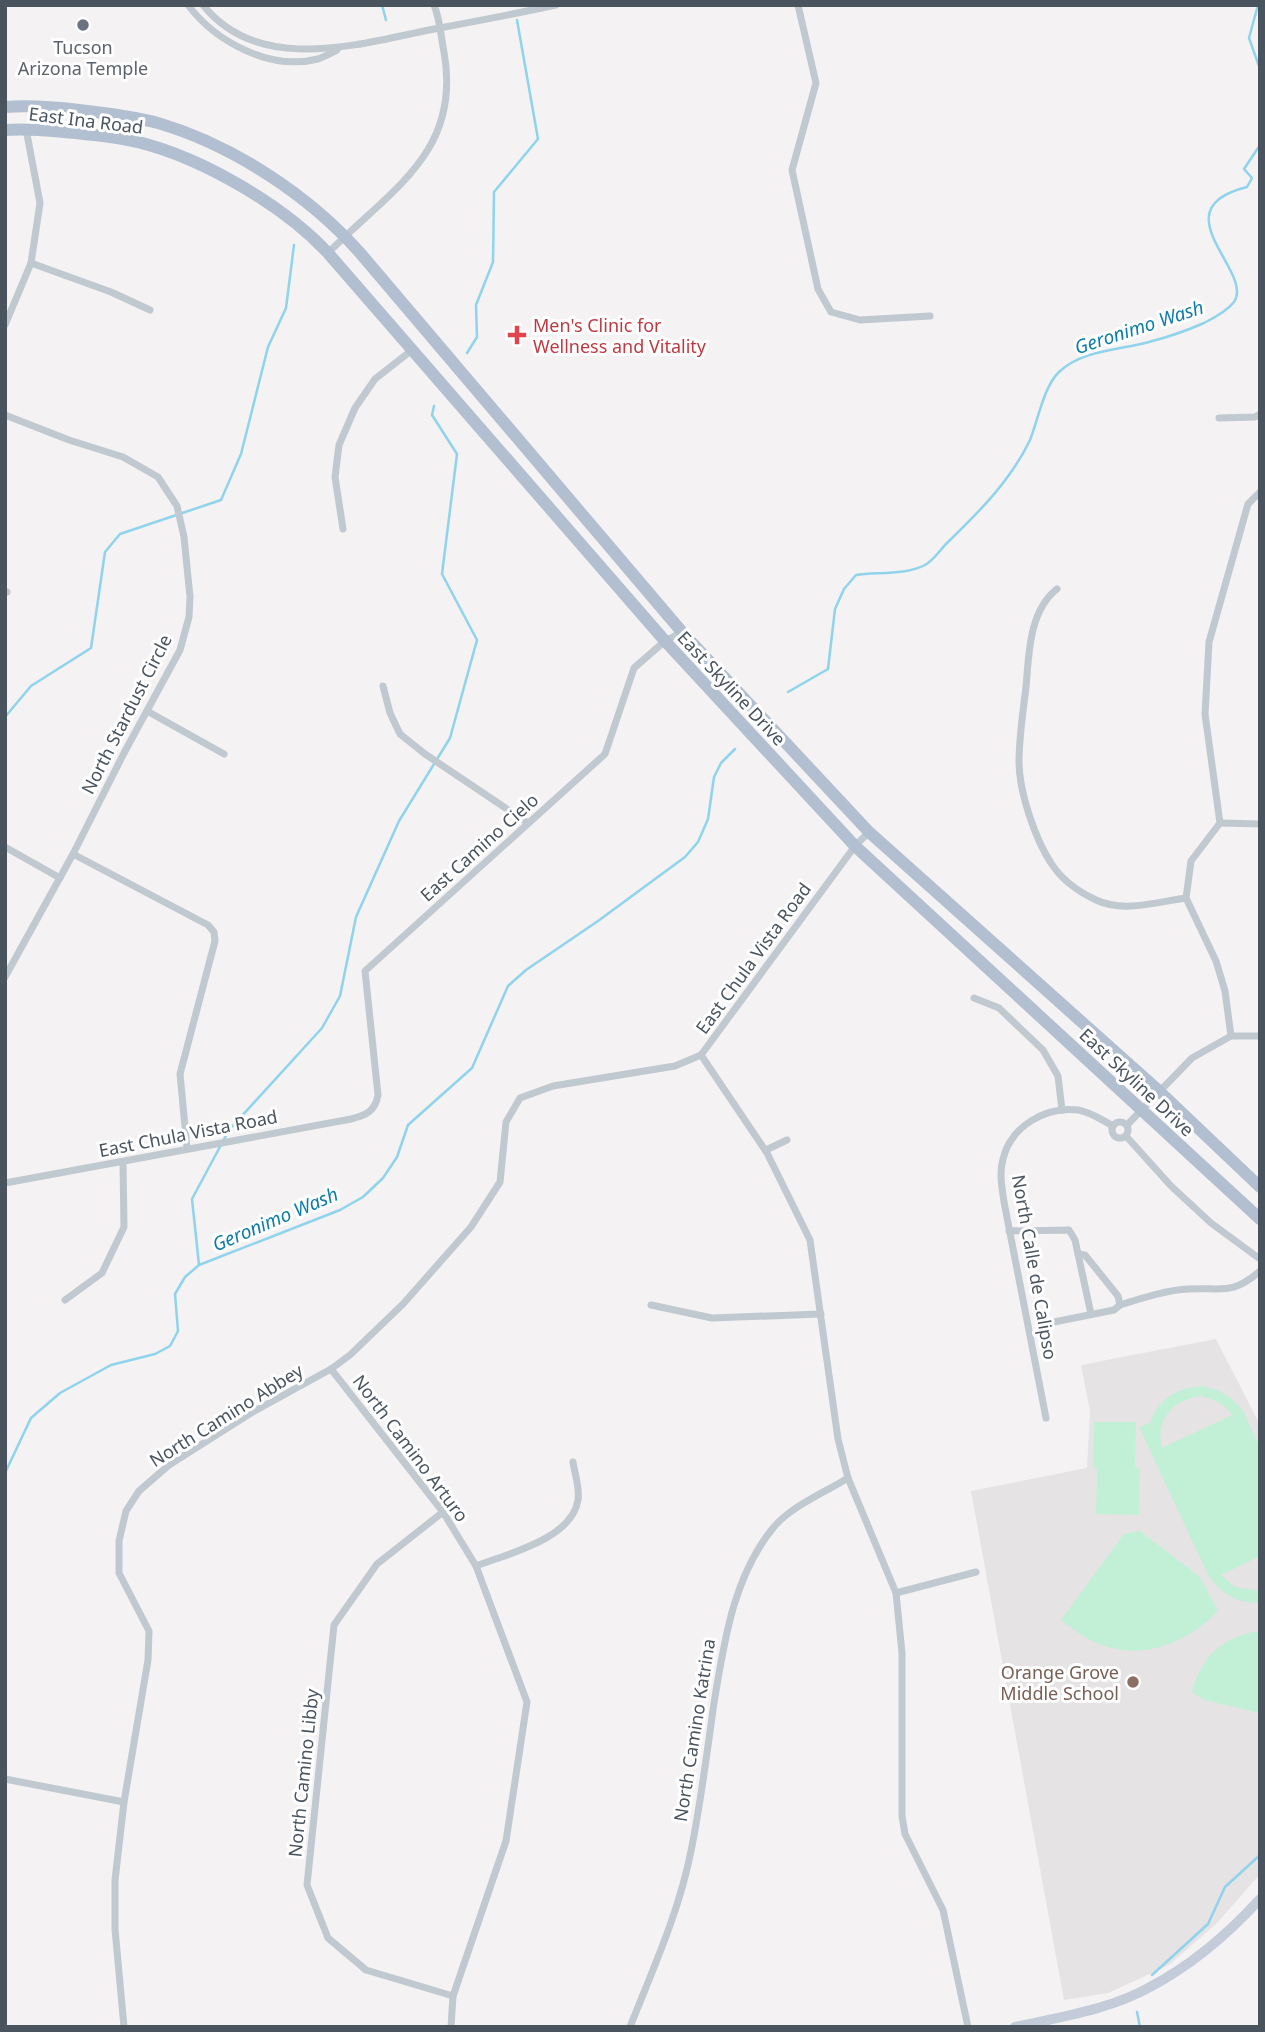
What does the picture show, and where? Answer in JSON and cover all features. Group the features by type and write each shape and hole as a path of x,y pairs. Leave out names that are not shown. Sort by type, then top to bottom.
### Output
{"main road":[{"name":"East Ina Road","path":"5,107 30,105 102,112 158,123 203,139"},
{"name":"East Ina Road","path":"5,130 26,128 124,139 201,165"},
{"name":"East Skyline Drive","path":"203,139 264,172 307,201 345,236 682,632 869,832 1160,1091 1260,1187"},
{"name":"East Skyline Drive","path":"201,165 250,192 306,231 328,253 664,641 855,846 1260,1219"},
{"path":"1014,2027 1081,2013 1149,1988 1199,1957 1237,1924 1260,1899"}],"street":[{"path":"188,5 198,19 225,40 262,55 284,61 301,61 318,59 341,48"},
{"path":"202,5 214,19 228,29 264,45 293,49 341,48 556,5"},
{"path":"798,5 816,83 792,170 818,289 831,312 860,320 930,316"},
{"path":"328,253 418,166 431,147 446,104 448,76 436,6"},
{"path":"5,325 31,263 40,203 26,128"},
{"path":"31,263 111,292 150,310"},
{"path":"343,529 335,477 338,445 355,408 375,380 412,350"},
{"path":"1219,418 1255,417 1260,414"},
{"name":"North Stardust Circle","path":"5,415 123,457 158,477 177,506 184,537 190,597 189,617 180,650 5,977"},
{"path":"1231,1035 1225,991 1216,961 1186,898 1191,861 1220,823 1205,715 1209,642 1248,504 1260,492"},
{"path":"1057,589 1045,598 1039,609 1032,635 1019,764 1023,791 1038,839 1051,864 1072,886 1097,901 1120,907 1186,898"},
{"name":"East Camino Cielo","path":"374,1108 378,1095 365,971 605,754 634,668 664,641 682,632"},
{"path":"383,686 390,713 400,733 425,754 528,823"},
{"path":"147,711 224,754"},
{"path":"1220,823 1260,824"},
{"name":"East Chula Vista Road","path":"520,1098 553,1086 675,1066 701,1055 855,846 869,832"},
{"path":"5,847 60,878"},
{"path":"73,854 208,925 214,932 215,941 180,1074 187,1148"},
{"path":"974,998 999,1008 1043,1049 1058,1076 1062,1110 1080,1111 1113,1126"},
{"path":"1127,1125 1192,1059 1231,1035 1260,1036"},
{"path":"701,1055 766,1150 810,1240 838,1439 848,1478 895,1593 902,1653 902,1816 905,1835 943,1910 968,2027"},
{"name":"North Camino Abbey","path":"124,2027 115,1929 115,1880 124,1802 148,1660 149,1631 119,1573 119,1541 126,1511 139,1491 169,1465 251,1413 331,1370 403,1304 471,1227 500,1182 506,1122 520,1098"},
{"name":"East Chula Vista Road","path":"5,1182 351,1119 374,1108"},
{"name":"North Calle de Calipso","path":"1046,1418 1001,1177 1005,1149 1015,1135 1034,1119 1062,1110"},
{"path":"1113,1126 1119,1122 1127,1125"},
{"path":"1126,1136 1127,1125"},
{"path":"1113,1126 1116,1137 1126,1136"},
{"path":"1126,1136 1171,1186 1211,1223 1260,1259"},
{"path":"766,1150 787,1140"},
{"path":"65,1300 102,1273 124,1227 123,1162"},
{"path":"1009,1231 1069,1230 1075,1240 1091,1314"},
{"path":"1078,1254 1085,1255 1118,1296 1120,1305"},
{"path":"1044,1324 1114,1310 1120,1305 1170,1292 1190,1289 1221,1291 1234,1288 1260,1271"},
{"path":"651,1306 712,1318 821,1314"},
{"name":"North Camino Arturo","path":"331,1370 443,1512 476,1566 527,1702 506,1842 453,1996 452,2027"},
{"path":"476,1566 550,1536 569,1520 575,1511 578,1497 573,1462"},
{"name":"North Camino Katrina","path":"630,2027 672,1921 691,1852 725,1634 741,1585 764,1540 774,1527 785,1517 848,1478"},
{"name":"North Camino Libby","path":"443,1512 377,1564 334,1625 307,1885 328,1938 366,1970 453,1996"},
{"path":"895,1593 976,1572"},
{"path":"5,1779 124,1802"}],"shaded area":[{"name":"Orange Grove Middle School","path":"1216,1339 1260,1425 1260,1874 1216,1924 1169,1965 1108,1993 1064,2000 971,1491 1087,1468 1090,1411 1081,1365"}],"green space":[{"path":"1202,1386 1218,1390 1232,1399 1243,1411 1260,1448 1260,1556 1221,1575 1235,1587 1260,1591 1260,1602 1231,1597 1209,1577 1139,1427 1150,1423 1158,1407 1170,1396 1185,1389","holes":["1201,1396 1215,1400 1232,1415 1162,1448 1161,1428 1168,1413 1182,1402"]},
{"path":"1094,1422 1136,1422 1135,1468 1140,1469 1139,1515 1096,1514"},
{"path":"1140,1531 1200,1577 1218,1611 1190,1634 1174,1642 1158,1648 1123,1650 1088,1639 1061,1620 1124,1534"},
{"path":"1260,1631 1260,1713 1204,1700 1192,1692 1201,1668 1216,1650 1235,1638"}],"waterway":[{"path":"382,5 386,20"},
{"name":"Geronimo Wash","path":"1258,5 1249,38 1260,69"},
{"path":"467,353 477,337 476,305 493,262 494,192 538,139 517,20"},
{"name":"Geronimo Wash","path":"788,692 828,669 835,609 844,589 856,575 900,572 925,565 993,495 1022,455 1030,440 1045,394 1059,372 1090,355 1149,342 1190,329 1216,317 1234,302 1237,289 1209,225 1210,210 1222,197 1247,187 1252,178 1244,169 1260,145"},
{"path":"5,717 31,686 91,648 105,552 120,534 221,500 241,454 268,347 286,308 294,245"},
{"path":"199,1265 192,1199 229,1130 322,1028 340,996 356,917 399,821 450,738 477,640 442,574 457,454 432,415 434,406"},
{"name":"Geronimo Wash","path":"5,1473 31,1418 60,1393 111,1365 155,1354 170,1346 178,1331 175,1294 185,1277 199,1265 340,1210 363,1197 383,1178 397,1157 408,1125 472,1068 508,986 526,970 685,857 698,842 708,819 714,777 721,763 735,749"},
{"path":"1152,1975 1208,1924 1225,1887 1260,1855"},
{"path":"1137,2012 1140,2027"}],"place":[{"name":"Tucson Arizona Temple","path":"83,25"},
{"name":"Men's Clinic for Wellness and Vitality","path":"517,335"},
{"name":"Orange Grove Middle School","path":"1133,1682"}]}
